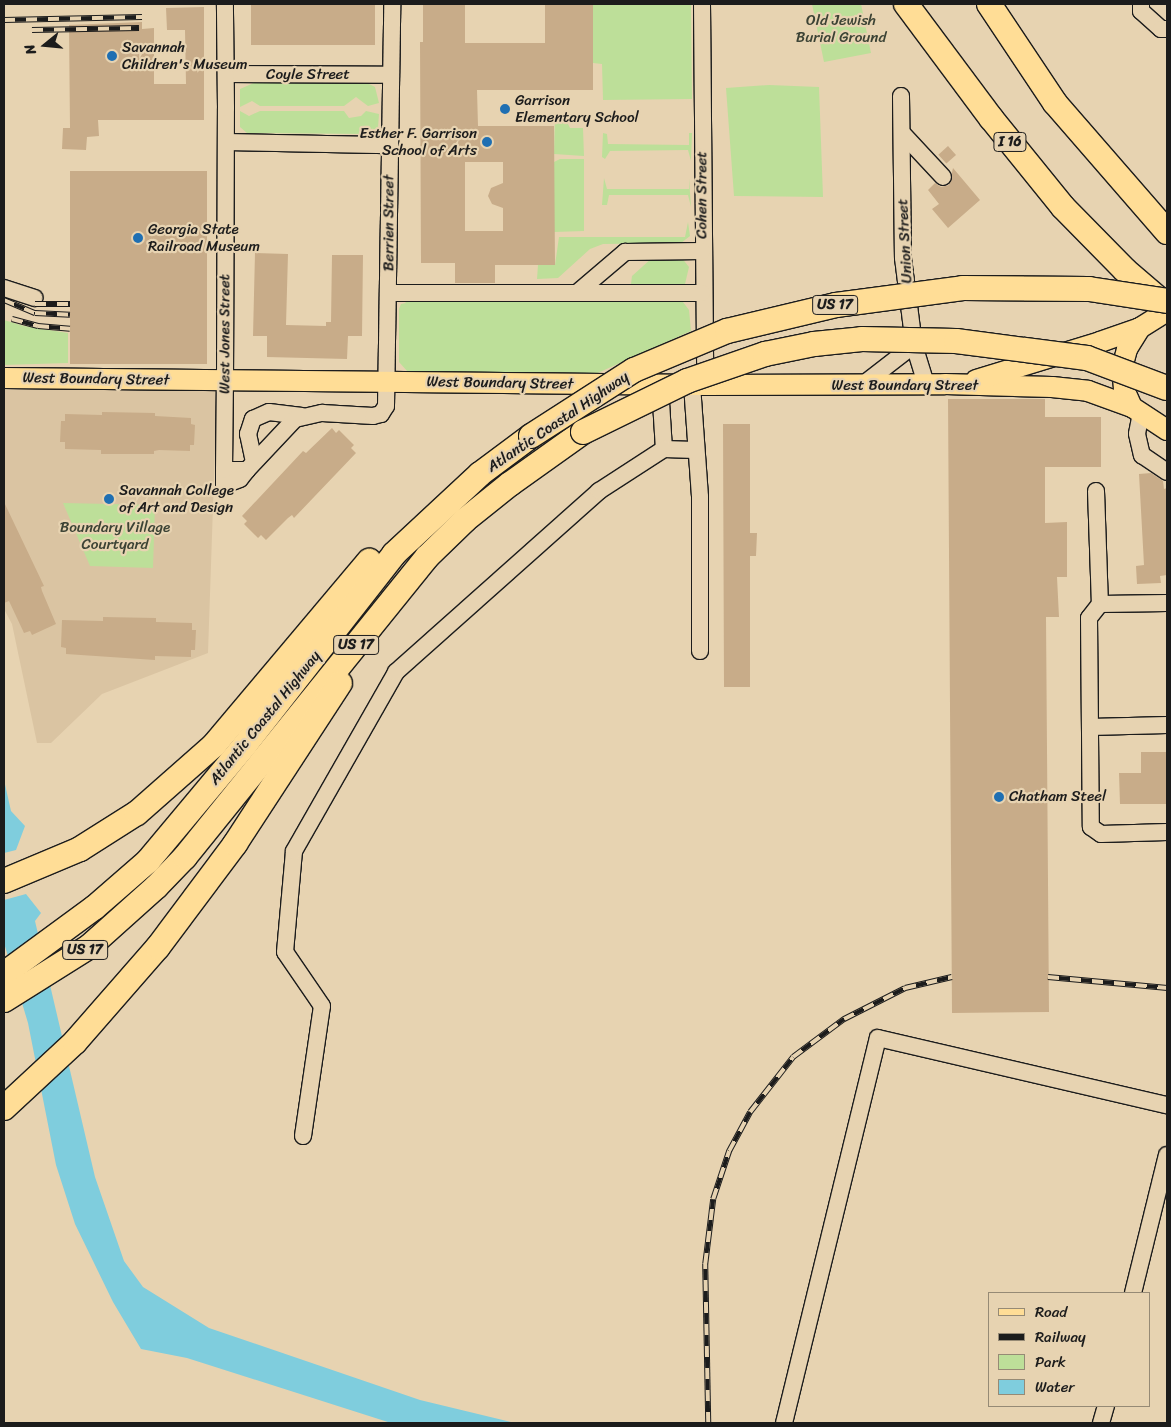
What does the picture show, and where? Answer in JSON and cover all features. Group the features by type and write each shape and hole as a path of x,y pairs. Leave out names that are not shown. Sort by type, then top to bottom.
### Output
{"highway":[{"name":"I 16","path":"906,4 991,118 1057,200 1125,270 1167,306"},
{"path":"989,4 1055,103 1164,228"},
{"name":"Atlantic Coastal Highway","path":"4,974 94,908 148,861 245,745 394,554 480,474 531,436 634,370 727,331 836,305 963,288 1089,289 1167,301"},
{"name":"Atlantic Coastal Highway","path":"4,1000 90,946 156,886 185,857 428,557 465,520 549,454 583,432 687,381 765,354 862,339 956,341 1087,358 1167,388"},
{"path":"4,881 80,849 137,813 214,745 370,561 440,511"},
{"path":"4,1108 76,1042 170,929 235,844 296,755 392,601"}],"main road":[{"path":"964,384 1140,328 1167,311"},
{"path":"1137,410 1124,389 1122,368 1127,349 1140,328"},
{"name":"West Boundary Street","path":"4,378 660,385 862,386 964,384 1071,389 1137,410 1167,430"}],"street":[{"name":"West Jones Street","path":"225,4 224,477 250,466"},
{"name":"Berrien Street","path":"302,416 322,413 380,414 386,406 392,4"},
{"name":"Cohen Street","path":"700,651 700,497 695,450 702,292 702,4"},
{"path":"1141,4 1141,11 1161,29 1167,29"},
{"name":"Coyle Street","path":"226,74 390,75"},
{"name":"Union Street","path":"901,96 903,258 914,345 926,384"},
{"path":"902,134 943,177"},
{"path":"226,142 389,145"},
{"path":"583,288 625,252 702,251"},
{"path":"4,288 34,298"},
{"path":"389,289 583,288 702,292"},
{"path":"862,386 914,345"},
{"path":"660,385 664,449"},
{"path":"1137,410 1138,446 1142,455 1167,472"},
{"path":"250,466 248,434 253,419 269,412 302,416"},
{"path":"250,466 295,419 302,416"},
{"path":"302,1136 322,1006 285,952 294,851 396,672 599,491 664,449 695,450"},
{"path":"1096,491 1100,604 1090,618 1091,827 1101,834 1167,832"},
{"path":"1100,604 1167,603"},
{"path":"1090,727 1167,725"},
{"path":"784,1423 878,1038 1167,1105"},
{"path":"1133,1292 1167,1155"},
{"path":"1101,1423 1106,1407"}],"shaded area":[{"name":"Savannah College of Art and Design","path":"4,388 217,389 208,653 102,694 51,743 37,743 12,624 4,609"}],"green space":[{"path":"593,4 691,4 692,99 603,100 602,64 593,63"},
{"name":"Old Jewish Burial Ground","path":"812,4 861,4 871,53 824,62"},
{"path":"256,82 367,83 375,87 379,103 368,106 356,97 344,106 260,106 252,101 240,107 240,89"},
{"path":"769,85 819,87 823,197 734,196 726,88"},
{"path":"240,111 249,116 260,111 344,111 349,118 361,116 366,111 379,114 378,128 364,134 247,133 240,127"},
{"path":"555,117 566,120 570,128 583,128 584,156 554,154"},
{"path":"603,133 607,134 608,144 689,145 689,133 692,133 691,161 688,150 610,151 605,159 602,157"},
{"path":"560,159 584,159 584,231 554,232 554,162"},
{"path":"604,178 607,189 689,189 689,178 691,207 688,195 609,195 607,205 602,205"},
{"path":"688,222 690,236 681,243 603,244 590,249 558,278 537,279 538,265 555,265 559,237 685,237"},
{"path":"681,257 689,267 685,284 631,284 632,276 652,258"},
{"path":"680,298 689,310 691,331 591,376 419,373 408,372 399,362 399,309 401,304 406,303 404,301 678,301"},
{"path":"4,320 24,326 68,333 68,363 4,365"},
{"name":"Boundary Village Courtyard","path":"63,503 155,505 153,568 90,566"}],"water":[{"path":"4,780 11,811 25,826 16,850 4,853"},
{"path":"26,894 41,913 35,921 95,1177 124,1261 143,1287 209,1328 420,1400 515,1423 391,1423 187,1358 141,1349 113,1302 75,1224 56,1165 28,1023 4,943 4,900"}],"building":[{"path":"251,4 375,4 375,45 251,45"},
{"name":"Esther F. Garrison School of Arts","path":"423,4 465,4 465,43 545,43 545,4 593,4 593,90 477,90 478,126 554,126 555,265 495,265 495,283 455,283 455,263 421,263 420,42 423,42","holes":["465,162 503,162 503,183 491,188 488,196 492,204 503,208 503,231 465,231"]},
{"name":"Savannah Children's Museum","path":"204,7 204,120 98,120 99,136 87,137 86,150 62,149 63,128 70,128 69,25 142,22 142,29 154,28 154,84 186,84 185,30 167,30 166,8"},
{"path":"948,146 956,155 946,164 938,155"},
{"path":"953,168 980,200 948,228 932,209 939,204 928,190 935,183 941,187 949,185"},
{"name":"Georgia State Railroad Museum","path":"70,171 207,171 207,364 70,364"},
{"path":"255,253 288,254 286,325 326,326 326,322 331,322 332,255 363,255 362,336 348,336 347,359 267,357 267,336 253,336"},
{"name":"Chatham Steel","path":"948,399 1045,399 1045,417 1101,417 1101,467 1045,467 1045,523 1067,522 1067,577 1057,577 1059,617 1046,617 1049,1012 952,1013"},
{"path":"102,412 155,413 155,416 191,418 191,424 195,425 194,445 190,445 190,451 159,450 154,451 154,454 101,454 101,450 65,449 65,442 60,442 61,421 65,421 65,414 102,415"},
{"path":"723,424 750,424 750,533 757,533 756,556 750,556 750,687 724,687"},
{"path":"332,428 336,433 339,430 354,445 351,448 356,453 294,518 292,515 288,518 266,540 261,535 258,538 244,524 247,521 242,516 303,451 306,453"},
{"path":"1151,473 1163,481 1164,489 1167,488 1167,575 1160,576 1161,583 1137,584 1136,566 1144,565 1139,474"},
{"path":"4,502 44,586 41,587 42,591 56,624 32,635 30,631 24,633 9,601 4,603"},
{"path":"103,617 156,618 156,622 192,623 192,630 196,630 195,650 191,650 191,657 155,656 155,660 66,654 66,648 61,647 62,620 103,621"},
{"path":"1141,752 1167,752 1167,804 1120,804 1119,773 1141,773"}],"railway":[{"path":"4,20 142,17"},
{"path":"32,30 139,28"},
{"path":"4,300 35,313 70,315"},
{"path":"35,304 70,304"},
{"path":"12,319 38,326 70,329"},
{"path":"708,1423 705,1264 713,1199 729,1151 750,1112 793,1057 844,1019 905,988 952,977"},
{"path":"1048,977 1167,988"}],"place":[{"name":"Savannah Children's Museum","path":"112,56"},
{"name":"Garrison Elementary School","path":"505,109"},
{"name":"Esther F. Garrison School of Arts","path":"487,142"},
{"name":"Georgia State Railroad Museum","path":"138,238"},
{"name":"Savannah College of Art and Design","path":"109,499"},
{"name":"Chatham Steel","path":"999,797"}]}
